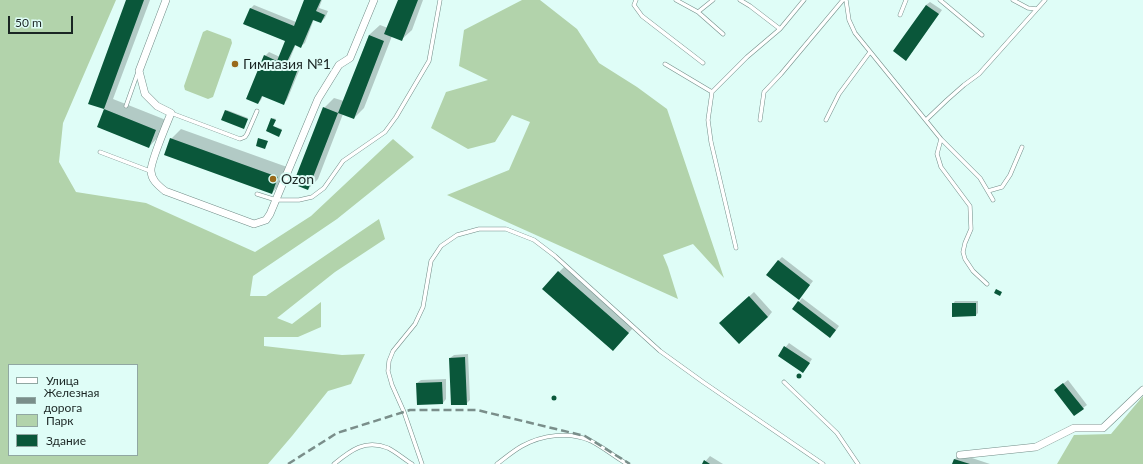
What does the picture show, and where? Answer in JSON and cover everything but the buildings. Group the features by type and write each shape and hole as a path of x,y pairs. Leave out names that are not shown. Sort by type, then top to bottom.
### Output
{"street":[{"path":"166,0 139,71 145,94 157,106 171,113 150,171 155,183 165,191 254,224 266,220 270,214 318,99 339,64 350,58 374,0"},
{"path":"960,455 1036,447 1074,428 1103,428 1143,390"}],"lane":[{"path":"257,194 276,200 299,200 312,197 324,188 343,161 384,132 396,117 429,61 440,0"},
{"path":"636,0 634,6 642,16 703,62"},
{"path":"676,0 698,12 723,34"},
{"path":"698,12 713,0"},
{"path":"740,0 780,28"},
{"path":"736,248 711,142 708,120 712,92 747,56 780,28 803,2 797,0"},
{"path":"844,0 849,20 855,33 941,139 980,178 994,200"},
{"path":"760,120 764,92 844,0"},
{"path":"900,15 906,0"},
{"path":"940,0 982,35"},
{"path":"1013,0 1028,8 1037,10"},
{"path":"926,120 964,85 979,74 1045,0"},
{"path":"826,120 839,94 870,52"},
{"path":"665,64 712,92"},
{"path":"126,106 139,71"},
{"path":"171,113 240,139 245,137 247,134 257,111"},
{"path":"941,139 937,154 941,167 970,206 970,229 963,252 965,259 973,271 987,284"},
{"path":"988,191 1002,187 1010,175 1022,147"},
{"path":"100,152 150,171"},
{"path":"422,464 404,412 392,385 388,372 389,361 393,351 415,324 423,306 431,261 441,246 457,235 479,229 506,229 534,240 540,244 660,351 823,464"},
{"path":"784,382 837,433 858,464"},
{"path":"497,464 523,446 541,439 558,435 590,441 627,464"},
{"path":"334,464 360,446 373,444 388,449 412,464"}],"green space":[{"path":"0,0 116,0 63,123 59,162 76,192 146,203 255,252 311,216 393,139 414,157 337,219 253,276 250,296 266,296 379,219 385,239 335,272 277,318 292,324 321,302 321,327 298,337 264,337 264,346 342,355 365,354 351,384 328,391 268,464 0,464"},
{"path":"522,0 540,0 577,29 599,63 637,87 667,109 724,278 693,244 663,255 678,299 447,195 509,170 530,122 512,115 495,142 468,149 431,128 446,92 488,80 459,66 464,30"},
{"path":"207,30 231,39 232,43 213,97 208,99 185,90 184,86 203,32"},
{"path":"1143,396 1143,464 1057,464 1074,435 1111,434"}],"railway":[{"path":"288,464 337,433 410,410 477,410 585,436 630,464"}],"place":[{"name":"Гимназия №1","path":"235,64"},
{"name":"Ozon","path":"273,179"}]}
